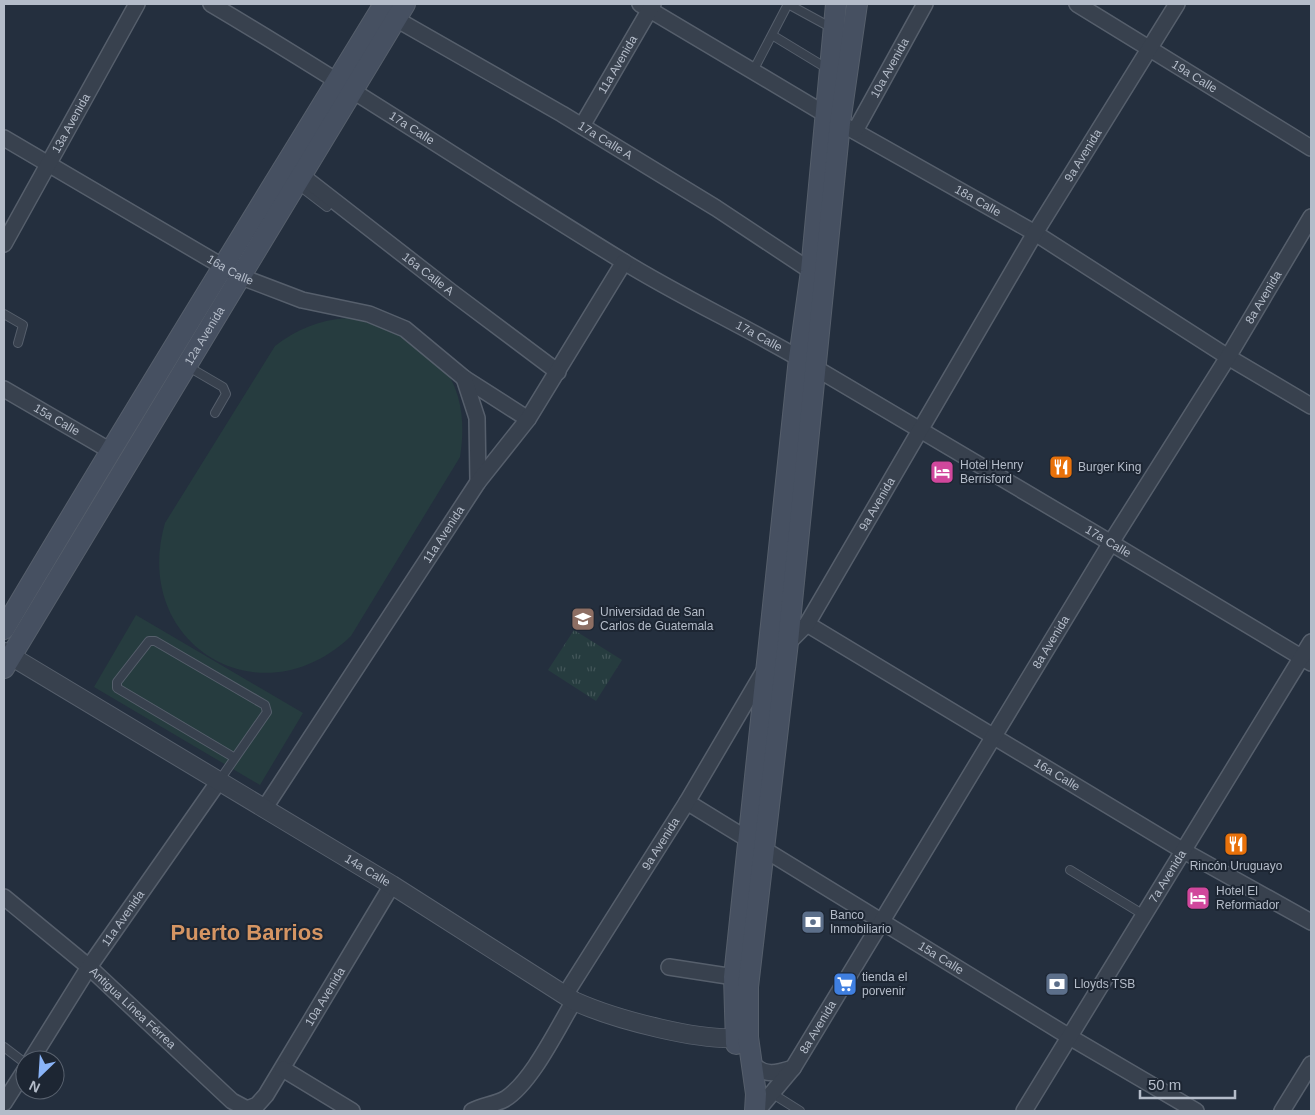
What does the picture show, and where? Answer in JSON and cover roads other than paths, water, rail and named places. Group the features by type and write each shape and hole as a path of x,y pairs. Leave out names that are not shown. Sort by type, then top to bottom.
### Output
{"main road":[{"path":"743,1111 741,1038 734,977 757,844 788,642 807,363 811,271 840,123 830,70 836,4"},
{"path":"741,1038 748,987 768,666 807,363 857,4"},
{"name":"12a Avenida","path":"6,658 185,366 232,272 346,85 395,9"},
{"name":"12a Avenida","path":"4,629 109,450 298,179 346,85"},
{"name":"8a Avenida","path":"741,1038 753,1064 756,1111"}],"street":[{"name":"13a Avenida","path":"4,244 137,4"},
{"name":"17a Calle","path":"211,4 346,85 624,262 922,429 1112,541 1307,660"},
{"name":"10a Avenida","path":"840,123 925,4"},
{"name":"19a Calle","path":"1077,4 1311,148"},
{"name":"9a Avenida","path":"472,1111 504,1099 518,1089 529,1076 570,998 768,666 788,642 807,624 1035,233 1177,4"},
{"name":"18a Calle","path":"648,6 840,123 1035,233 1228,357 1311,406"},
{"name":"11a Avenida","path":"582,126 648,6"},
{"name":"17a Calle A","path":"395,9 716,208 811,271"},
{"name":"16a Calle","path":"4,138 232,272 302,300 369,314 405,329 464,378 528,419"},
{"name":"16a Calle A","path":"298,179 558,372"},
{"name":"8a Avenida","path":"756,1111 773,1094 793,1068 1112,541 1228,357 1311,217"},
{"name":"11a Avenida","path":"264,809 478,482 528,419 624,262"},
{"name":"16a Calle","path":"464,378 477,418 478,482"},
{"name":"15a Calle","path":"4,390 109,450"},
{"name":"16a Calle","path":"807,624 1182,850 1311,922"},
{"name":"7a Avenida","path":"1024,1111 1182,850 1307,660 1311,642"},
{"name":"14a Calle","path":"6,658 219,781 392,885 570,998 596,1010 662,1028 741,1038"},
{"name":"11a Avenida","path":"37,1050 89,967 219,781"},
{"name":"15a Calle","path":"687,802 883,920 1068,1036 1196,1111"},
{"name":"10a Avenida","path":"258,1108 392,885"},
{"name":"Antigua Línea Férrea","path":"4,897 89,967 232,1101 247,1108 258,1108"},
{"path":"669,967 734,977"},
{"name":"8a Avenida","path":"753,1064 759,1070 770,1074 793,1068"},
{"path":"1282,1111 1311,1064"},
{"path":"283,1069 352,1111"},
{"path":"4,1103 15,1086"}],"lane":[{"path":"753,71 788,4 833,28"},
{"path":"772,35 830,70"},
{"path":"298,179 327,207"},
{"path":"4,314 24,325 18,343"},
{"path":"185,366 223,387 226,394 215,414"},
{"path":"219,781 235,758 267,712 266,705 155,641 149,641 116,682 117,688 235,758"},
{"path":"1070,870 1144,914"},
{"path":"4,1047 15,1055"},
{"path":"773,1094 800,1111"}],"place":[{"name":"Burger King","path":"1061,467"},
{"name":"Hotel Henry Berrisford","path":"942,472"},
{"name":"Universidad de San Carlos de Guatemala","path":"583,619"},
{"name":"Rincón Uruguayo","path":"1236,844"},
{"name":"Hotel El Reformador","path":"1198,898"},
{"name":"Banco Inmobiliario","path":"813,922"},
{"name":"tienda el porvenir","path":"845,984"},
{"name":"Lloyds TSB","path":"1057,984"}],"district":[{"name":"Puerto Barrios","path":"247,932"}]}
